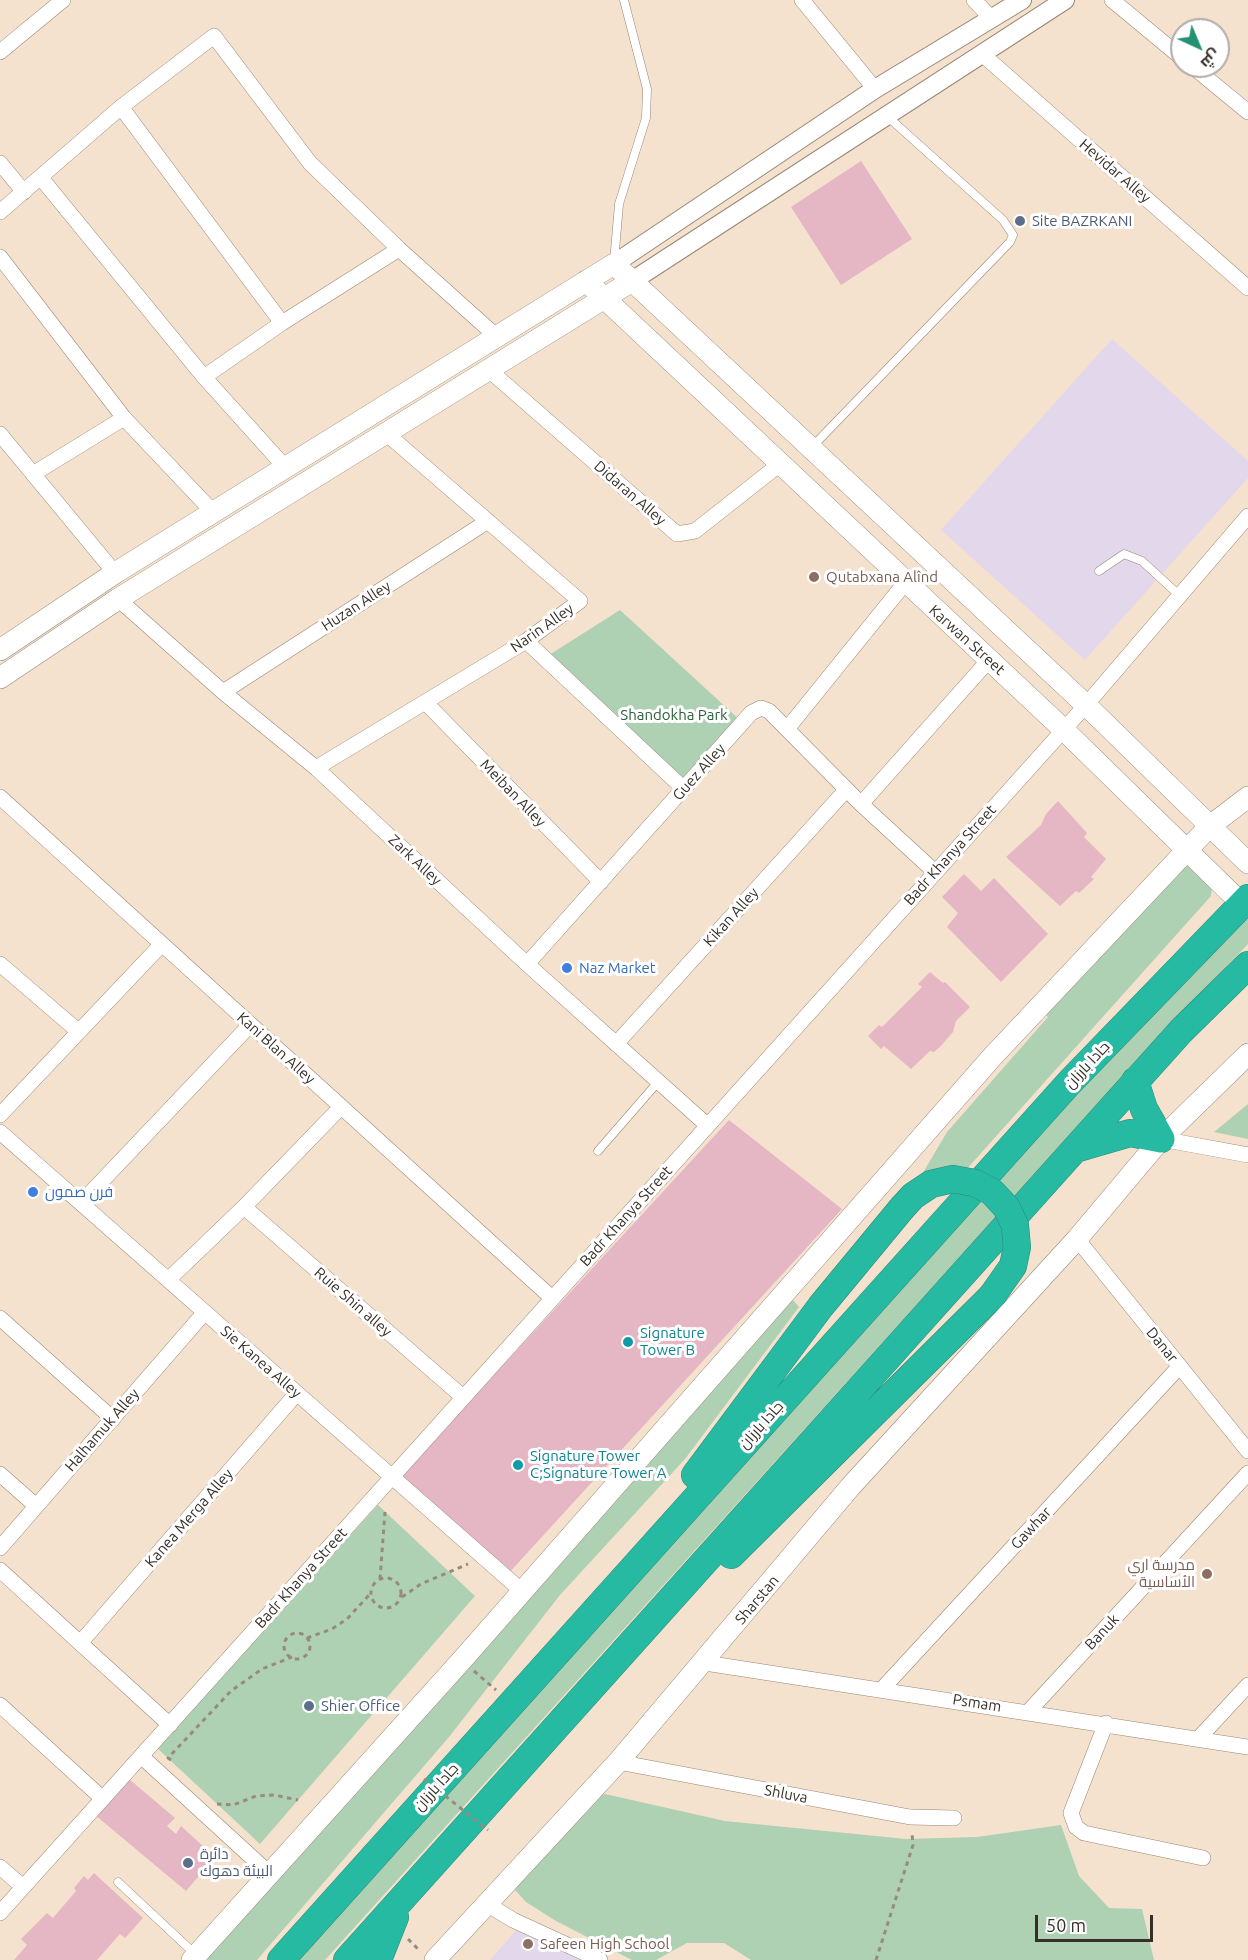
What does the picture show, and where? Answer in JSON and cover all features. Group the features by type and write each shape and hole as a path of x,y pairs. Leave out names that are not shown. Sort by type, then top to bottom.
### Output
{"highway":[{"name":"جادا بارزان","path":"281,1960 1070,1083 1245,901"},
{"path":"347,1960 1180,1031 1248,965"},
{"path":"1135,1081 1144,1110 1161,1138"},
{"path":"1074,1150 1100,1140 1130,1133 1161,1138"},
{"path":"560,1648 821,1306 913,1196 931,1184 953,1179 975,1183 992,1192 1006,1207 1015,1225 1017,1247 1013,1266 992,1296 774,1514 600,1680"},
{"path":"378,1960 406,1895"}],"main road":[{"path":"1,648 115,573 614,264 1086,705 1248,863"},
{"name":"Karwan Street","path":"586,281 1063,729 1187,850 1245,901"},
{"path":"0,678 118,599 632,281"},
{"path":"194,1958 523,1592 993,1056 1210,826 1248,797"},
{"name":"Sharstan","path":"429,1957 485,1903 618,1762 705,1663 851,1486 1077,1239 1161,1138 1248,1054"}],"street":[{"path":"0,52 63,0"},
{"path":"802,0 876,89"},
{"path":"974,0 992,20"},
{"path":"614,264 876,89 1022,0"},
{"path":"632,281 1065,0"},
{"path":"1112,0 1170,48"},
{"path":"0,212 121,107 214,36 310,163 399,249 496,336"},
{"name":"Hevidar Alley","path":"982,54 1248,288"},
{"path":"1207,78 1248,112"},
{"path":"121,107 282,323"},
{"path":"0,163 24,192"},
{"path":"41,178 204,377 285,467"},
{"path":"204,377 282,323 399,249"},
{"path":"0,257 124,418 213,512"},
{"name":"Didaran Alley","path":"489,370 677,534 694,531 780,464"},
{"path":"33,474 124,418"},
{"path":"0,434 115,573"},
{"name":"Narin Alley","path":"316,768 526,641 580,601 387,434"},
{"name":"Badr Khanya Street","path":"0,1913 1086,705 1248,516"},
{"name":"Huzan Alley","path":"223,692 488,520"},
{"path":"787,729 905,583"},
{"name":"Zark Alley","path":"118,599 223,692 316,768 527,964 707,1125"},
{"path":"526,641 684,789"},
{"path":"861,804 989,660"},
{"name":"Meiban Alley","path":"426,703 601,882"},
{"name":"Guez Alley","path":"527,964 751,713 761,708 770,711 846,790 935,872"},
{"name":"Kikan Alley","path":"616,1044 846,790"},
{"name":"Kani Blan Alley","path":"0,797 552,1298"},
{"path":"0,1115 162,944"},
{"path":"0,964 78,1031"},
{"path":"81,1203 250,1025"},
{"path":"168,1280 244,1207 340,1107"},
{"name":"Sie Kanea Alley","path":"0,1132 523,1592"},
{"path":"1161,1138 1248,1155"},
{"name":"Ruie Shin alley","path":"244,1207 463,1398"},
{"name":"Danar","path":"1077,1239 1248,1451"},
{"name":"Halhamuk Alley","path":"0,1548 205,1312"},
{"path":"0,1318 113,1419"},
{"name":"Gawhar","path":"883,1688 1179,1367"},
{"name":"Kanea Merga Alley","path":"81,1642 297,1393"},
{"name":"Banuk","path":"1029,1711 1248,1473"},
{"path":"0,1474 35,1505"},
{"path":"0,1570 170,1725"},
{"name":"Psmam","path":"705,1663 883,1688 1248,1747"},
{"path":"1198,1738 1248,1685"},
{"path":"0,1705 103,1799"},
{"path":"1106,1723 1071,1813 1076,1827 1084,1833 1203,1858"},
{"path":"141,1756 270,1874"},
{"name":"Shluva","path":"618,1762 910,1817 954,1818"},
{"path":"0,1867 23,1887"},
{"path":"485,1903 513,1920 600,1960"}],"lane":[{"path":"614,264 619,204 646,118 647,89 624,0"},
{"path":"811,448 1010,242 1013,235 1003,220 886,116"},
{"path":"1099,571 1124,554 1142,561 1179,595"},
{"path":"598,1151 658,1082"},
{"path":"118,1882 194,1958"}],"path":[{"path":"380,1579 385,1512"},
{"path":"371,1593 376,1604 385,1608 395,1606 401,1598 429,1580 483,1556"},
{"path":"307,1638 332,1629 347,1619 371,1593 373,1586 380,1579 390,1578 399,1583 401,1598"},
{"path":"176,1766 168,1758 231,1691 262,1669 292,1657 300,1658 307,1654 310,1646 307,1638 297,1633 286,1639 286,1651 292,1657"},
{"path":"462,1660 497,1692"},
{"path":"424,1779 488,1830"},
{"path":"210,1797 218,1805 233,1805 256,1796 274,1795 298,1800"},
{"path":"876,1960 913,1845"},
{"path":"402,1933 429,1957"}],"shaded area":[{"path":"1112,339 1248,461 1248,478 1085,660 941,530"},
{"name":"Safeen High School","path":"519,1927 583,1960 490,1960"}],"green space":[{"name":"Shandokha Park","path":"620,610 741,721 684,779 549,655"},
{"path":"1183,861 1212,887 1211,896 965,1171 921,1176 947,1132 1048,1017 1042,1011"},
{"path":"1248,915 1248,944 1171,1023 325,1960 300,1960 384,1860 1058,1106"},
{"path":"1248,1104 1248,1139 1214,1132"},
{"path":"791,1298 799,1307 685,1459 560,1595 449,1737 257,1960 203,1960"},
{"path":"378,1505 475,1596 260,1844 157,1748"},
{"path":"605,1794 725,1821 906,1839 977,1837 1061,1825 1079,1876 1109,1908 1142,1909 1154,1960 751,1960 724,1943 687,1943 656,1960 632,1960 556,1921 526,1902 514,1889 589,1798"}],"building":[{"path":"861,161 912,239 841,285 791,207"},
{"path":"1058,801 1087,833 1084,837 1106,859 1091,877 1094,879 1060,906 1006,857 1041,825 1046,814"},
{"path":"964,874 981,891 994,878 1048,934 1001,982 947,927 958,913 942,897"},
{"path":"930,972 943,983 945,982 970,1007 956,1021 953,1032 940,1047 934,1052 930,1051 911,1069 884,1046 881,1049 868,1036 879,1025 882,1027 922,987 918,984"},
{"path":"729,1120 842,1209 507,1575 401,1476"},
{"path":"129,1779 175,1818 167,1826 176,1834 181,1826 215,1857 186,1891 95,1815"},
{"path":"94,1873 143,1918 125,1938 120,1934 97,1960 14,1960 27,1945 21,1939 47,1913 53,1918 76,1891 74,1888 84,1876 88,1880"}],"place":[{"name":"Site BAZRKANI","path":"1020,221"},
{"name":"Qutabxana Alînd","path":"814,577"},
{"name":"Naz Market","path":"567,968"},
{"name":"فرن صمون","path":"33,1192"},
{"name":"Signature Tower B","path":"628,1342"},
{"name":"Signature Tower C;Signature Tower A","path":"518,1465"},
{"name":"مدرسة اري الأساسية","path":"1207,1574"},
{"name":"Shier Office","path":"309,1706"},
{"name":"دائرة البيئة دهوك","path":"188,1863"},
{"name":"Safeen High School","path":"528,1944"}]}
